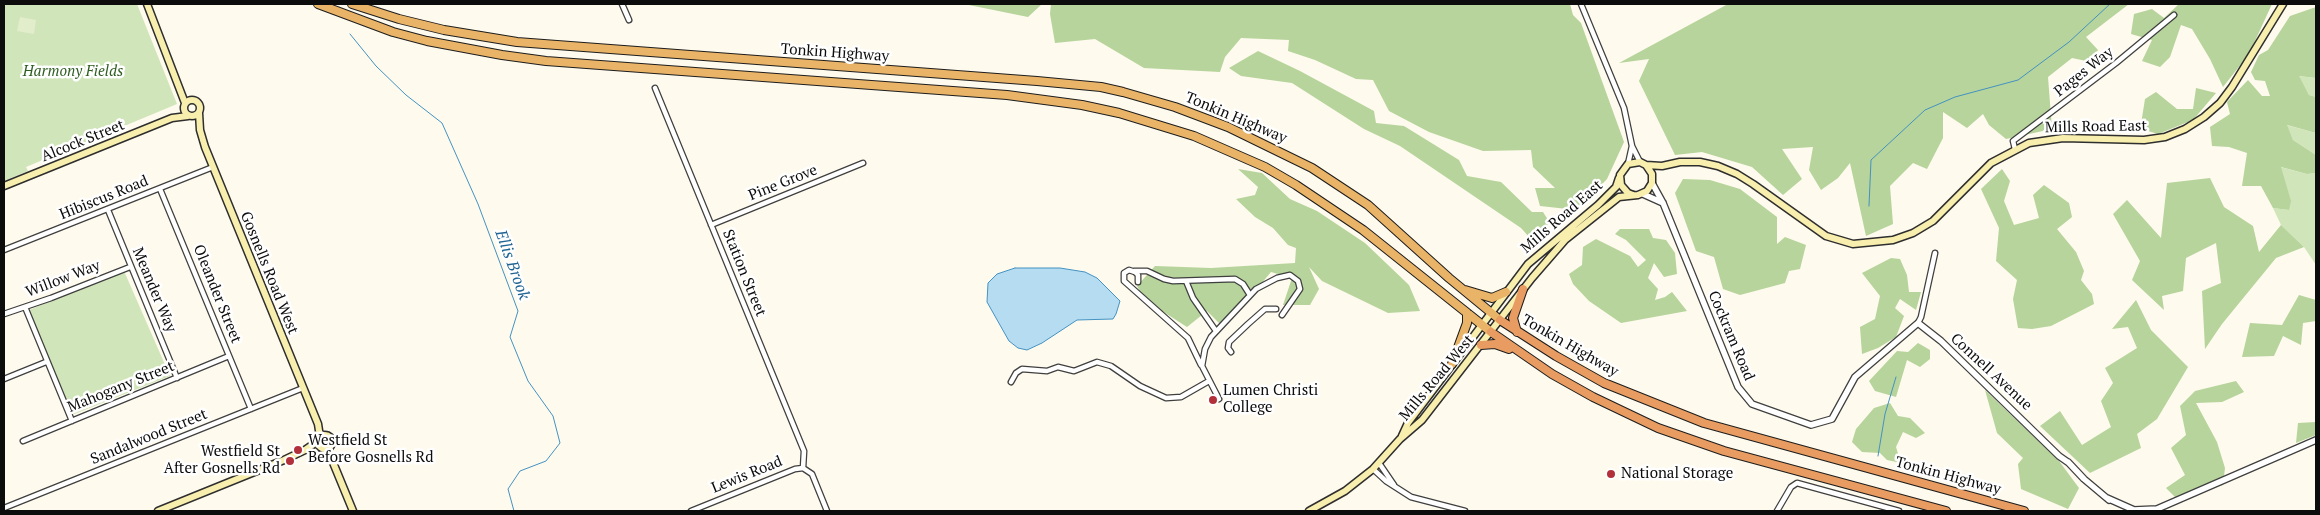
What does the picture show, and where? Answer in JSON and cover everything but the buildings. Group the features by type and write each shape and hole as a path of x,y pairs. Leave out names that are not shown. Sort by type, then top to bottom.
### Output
{"highway":[{"name":"Tonkin Highway","path":"318,4 393,32 427,41 502,55 546,61 1007,95 1082,104 1119,113 1194,136 1265,166 1330,206 1491,332 1525,356 1593,397 1658,428 1696,442 1946,511"},
{"name":"Tonkin Highway","path":"352,4 399,19 444,30 517,42 1037,81 1123,92 1174,107 1228,127 1312,168 1368,205 1500,320 1604,383 1704,423 2024,511"},
{"path":"1461,288 1492,298 1506,292"},
{"path":"1517,332 1513,318 1523,289"},
{"path":"1452,364 1467,323 1467,313"},
{"path":"1481,345 1496,344 1525,356"}],"main road":[{"name":"Gosnells Road West","path":"147,4 181,88 185,113 200,130"},
{"name":"Mills Road East","path":"1643,164 1662,166 1680,162 1700,162 1737,174 1826,236 1853,244 1894,240 1934,221 1991,163 2015,149 2043,140 2063,138 2144,140 2165,137 2185,129 2204,117 2224,98 2282,4"},
{"name":"Gosnells Road West","path":"181,88 200,105 200,130 213,167 318,424 323,443 353,511"},
{"path":"185,104 194,100"},
{"name":"Alcock Street","path":"172,118 185,104"},
{"path":"189,116 199,113"},
{"name":"Alcock Street","path":"4,186 172,118 189,116"},
{"path":"1652,181 1650,169 1643,164 1628,164 1620,175 1621,185 1628,193 1633,195 1643,194 1652,181 1662,166"},
{"name":"Mills Road East","path":"1482,324 1537,254 1598,205 1616,187 1620,175"},
{"name":"Mills Road East","path":"1491,332 1523,289 1565,240 1619,197 1633,195"},
{"name":"Mills Road West","path":"1400,439 1408,422 1482,324"},
{"name":"Mills Road West","path":"1309,511 1345,491 1373,469 1400,439 1422,420 1491,332"},
{"path":"158,511 168,509 323,443"}],"street":[{"path":"622,4 629,20"},
{"path":"1581,4 1624,108 1632,146 1643,164"},
{"name":"Pages Way","path":"2015,149 2013,141 2116,63 2174,15"},
{"name":"Station Street","path":"655,88 804,451 803,468"},
{"path":"1628,164 1632,146"},
{"name":"Pine Grove","path":"712,225 863,163"},
{"name":"Hibiscus Road","path":"4,250 213,167"},
{"name":"Cockram Road","path":"1652,181 1663,202 1738,387 1752,404 1811,425 1832,419 1855,377 1918,323"},
{"name":"Oleander Street","path":"160,189 251,410"},
{"path":"1643,194 1663,202"},
{"name":"Meander Way","path":"108,210 177,378"},
{"path":"1918,323 1935,253"},
{"name":"Willow Way","path":"4,314 130,267"},
{"path":"1219,399 1188,338 1124,281 1123,277 1125,272 1145,271 1164,279 1186,281 1237,280 1245,286 1250,295"},
{"path":"1134,272 1138,275 1138,282"},
{"path":"1202,366 1205,349 1216,331 1250,295 1260,286 1277,278 1288,275 1294,276 1300,288 1282,315"},
{"path":"1186,281 1193,298 1216,331"},
{"path":"25,307 46,362 72,421"},
{"path":"1231,352 1228,346 1229,342 1254,318 1265,309 1276,309"},
{"name":"Connell Avenue","path":"1918,323 1941,341 2061,454 2084,479 2107,498 2134,510 2158,509 2316,440"},
{"name":"Mahogany Street","path":"23,441 229,356"},
{"path":"4,379 46,362"},
{"path":"1011,382 1016,373 1022,369 1047,371 1058,367 1080,371 1089,364 1097,362 1111,366 1140,386 1166,398 1181,397 1209,381"},
{"name":"Sandalwood Street","path":"4,508 303,388"},
{"path":"1379,463 1396,488"},
{"name":"Lewis Road","path":"691,511 795,469 803,468 812,474 827,511"},
{"path":"1373,469 1396,488 1422,501 1465,511"},
{"path":"1777,511 1791,487 1797,483 1899,511"}],"green space":[{"name":"Harmony Fields","path":"4,4 137,4 177,104 26,167 28,171 4,181"},
{"path":"964,4 1042,4 1028,17"},
{"path":"1051,4 1570,4 1573,15 1581,23 1624,142 1607,179 1577,210 1540,206 1535,188 1555,188 1533,167 1531,150 1483,151 1429,132 1389,111 1373,80 1356,79 1315,60 1288,51 1289,40 1241,38 1225,57 1220,72 1144,68 1095,39 1055,43 1050,14"},
{"path":"1728,4 2129,4 2086,37 2098,50 2091,62 2072,58 2048,77 2052,129 2006,139 1989,125 1983,114 1967,128 1943,112 1943,138 1927,169 1913,163 1890,186 1893,224 1866,236 1850,163 1838,178 1821,190 1809,170 1813,147 1782,149 1802,179 1783,195 1752,167 1702,152 1675,155 1639,81 1649,59 1619,63"},
{"path":"2179,4 2272,4 2249,54 2223,87 2210,59 2192,29 2181,25 2170,57 2160,67 2142,61 2152,40 2131,34 2134,14 2152,9 2164,18"},
{"path":"2316,7 2316,78 2299,76 2309,95 2316,97 2316,133 2287,125 2293,140 2316,155 2316,173 2307,174 2281,167 2291,201 2289,210 2273,208 2261,186 2242,186 2247,153 2229,147 2212,146 2210,127 2230,114 2227,102 2248,80 2262,96 2270,96 2265,81 2255,80 2251,72 2259,55 2268,50 2290,16"},
{"path":"20,17 36,20 34,34 17,31"},
{"path":"1258,51 1300,71 1374,111 1376,123 1404,126 1459,160 1467,176 1501,182 1532,212 1543,212 1550,223 1530,238 1521,228 1400,146 1364,129 1292,83 1241,76 1229,68"},
{"path":"2298,76 2316,78 2316,97 2309,95"},
{"path":"2196,88 2216,93 2193,120 2158,134 2148,131 2141,124 2145,99 2156,92 2177,109 2193,109"},
{"path":"2286,125 2316,133 2316,155 2293,140"},
{"path":"2280,167 2307,174 2316,173 2316,265 2304,247 2281,225 2273,208 2289,210"},
{"path":"1238,169 1262,173 1290,199 1317,211 1365,243 1409,285 1420,311 1388,313 1322,281 1309,267 1319,289 1310,305 1283,305 1292,278 1271,272 1224,328 1207,311 1187,327 1145,300 1137,286 1155,266 1211,268 1295,263 1296,248 1288,245 1273,228 1255,217 1236,199 1255,195 1258,187"},
{"path":"2002,169 2010,181 2004,201 2014,225 2039,218 2033,195 2044,185 2069,203 2072,217 2057,229 2076,252 2084,271 2081,280 2092,294 2094,304 2051,326 2032,329 2018,328 2013,299 2017,280 1996,261 1999,228 1981,189"},
{"path":"2210,178 2224,207 2253,226 2259,252 2281,225 2304,247 2276,258 2222,324 2205,349 2202,291 2221,283 2216,243 2186,258 2183,291 2162,296 2164,310 2132,280 2140,261 2113,214 2127,200 2161,238 2167,183"},
{"path":"1683,179 1710,180 1740,189 1777,217 1777,244 1785,237 1806,245 1800,269 1789,271 1785,283 1740,295 1723,289 1714,257 1696,251 1675,193"},
{"path":"1620,229 1649,229 1653,238 1666,240 1675,253 1677,274 1664,277 1654,263 1648,278 1658,289 1655,300 1665,297 1672,292 1687,311 1621,323 1589,301 1573,284 1569,274 1582,265 1583,247 1596,239 1630,256 1638,267 1646,260 1626,240 1615,234"},
{"path":"1891,258 1900,259 1907,275 1909,292 1921,292 1916,310 1900,299 1895,308 1904,316 1896,337 1878,348 1862,354 1860,327 1875,319 1880,296 1862,273"},
{"path":"124,271 170,376 72,415 29,310"},
{"path":"2299,295 2316,300 2316,321 2303,323 2301,345 2283,336 2274,356 2242,357 2250,323 2282,325"},
{"path":"2136,300 2151,330 2188,367 2157,419 2137,434 2141,448 2090,473 2040,426 2060,411 2082,445 2111,427 2101,401 2113,383 2105,368 2137,348 2128,327 2112,329"},
{"path":"1918,343 1930,350 1930,359 1920,367 1907,360 1896,397 1875,391 1869,381 1897,351 1908,352"},
{"path":"2236,381 2244,392 2222,402 2196,403 2217,442 2225,468 2223,485 2176,498 2166,488 2185,475 2171,448 2186,435 2180,406 2195,391"},
{"path":"1985,390 2059,461 2079,488 2068,509 2021,489 2018,464 2023,458 1997,433"},
{"path":"1890,403 1898,416 1910,418 1925,433 1916,438 1903,432 1896,447 1901,463 1887,460 1880,453 1862,452 1852,442 1856,429 1874,408"},
{"path":"2316,422 2316,435 2296,443 2298,423"}],"water":[{"path":"1015,268 1060,268 1085,272 1097,278 1120,301 1116,314 1113,319 1077,320 1042,343 1027,350 1018,348 1009,341 987,302 988,283 997,274"}],"waterway":[{"path":"1869,206 1871,160 1925,110 1955,97 2018,80 2069,42 2110,4"},
{"name":"Ellis Brook","path":"350,34 376,66 406,95 442,123 478,204 518,311 510,337 528,381 553,416 560,443 546,461 520,471 508,489 514,511"},
{"path":"1878,456 1885,414 1896,377"}],"place":[{"name":"Lumen Christi College","path":"1213,400"},
{"name":"Westfield St Before Gosnells Rd","path":"298,450"},
{"name":"Westfield St After Gosnells Rd","path":"290,461"},
{"name":"National Storage","path":"1611,474"}]}
